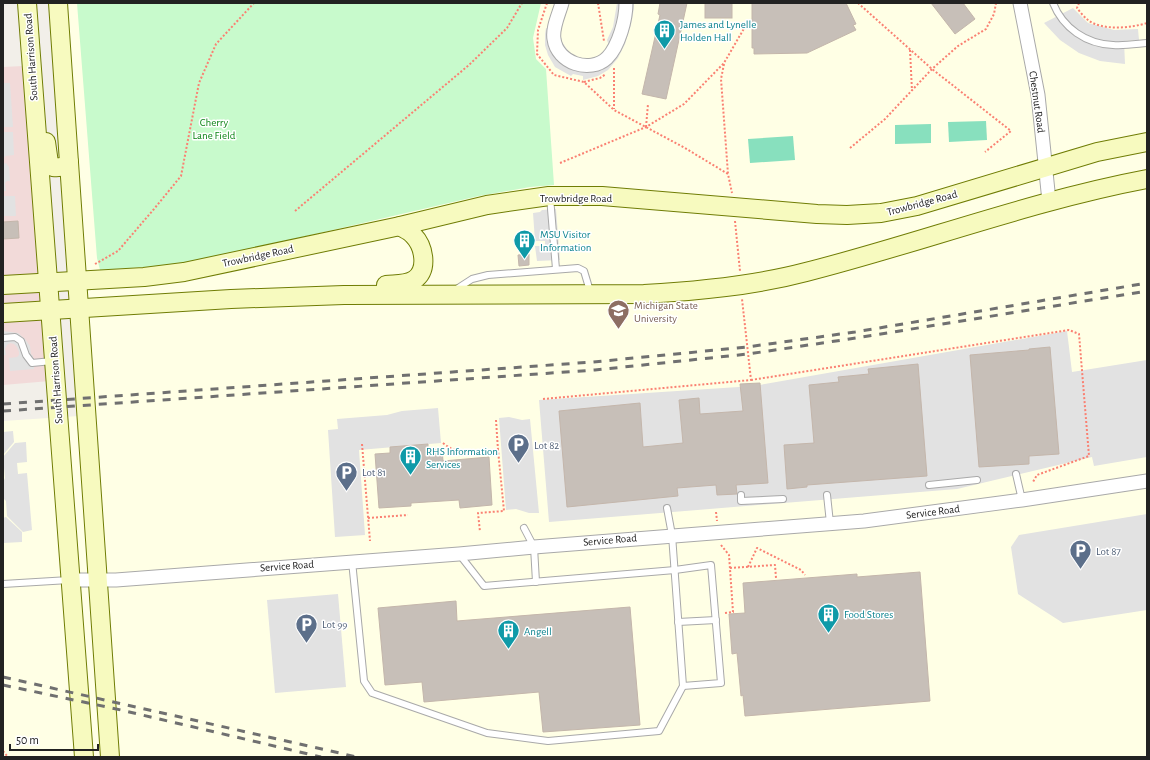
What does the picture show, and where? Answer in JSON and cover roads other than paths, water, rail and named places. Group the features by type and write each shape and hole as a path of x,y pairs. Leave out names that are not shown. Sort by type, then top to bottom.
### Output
{"street":[{"name":"South Harrison Road","path":"27,3 84,757"},
{"path":"32,75 44,104 49,163 53,167 60,168 65,166 68,155 56,121 49,3"},
{"path":"58,3 110,757"},
{"path":"562,3 554,32 555,45 566,59 575,64 586,66 603,61 608,57 614,48 621,32 625,17 626,3"},
{"name":"Chestnut Road","path":"1020,3 1038,95 1049,202"},
{"name":"Trowbridge Road","path":"3,285 144,277 197,269 400,226 486,205 549,196 602,196 817,214 847,215 881,213 917,206 1097,152 1147,142"},
{"path":"3,313 231,298 344,295 644,294 741,285 805,272 1104,187 1147,179"},
{"path":"231,298 260,289 273,287 401,284 413,281 420,274 424,261 421,247 413,235 400,226"},
{"name":"Service Road","path":"71,580 98,580 459,554 672,535 864,521 1022,500 1147,481"}],"lane":[{"path":"1053,3 1059,16 1065,23 1071,29 1087,39 1114,45 1147,43"},
{"path":"549,196 556,269"},
{"path":"449,294 472,279 488,275 578,268 584,271 591,294"},
{"path":"3,338 15,337 21,341 26,355 32,363 55,361"},
{"path":"1016,474 1022,500"},
{"path":"929,485 977,480"},
{"path":"741,495 742,501 783,499"},
{"path":"827,495 830,523"},
{"path":"352,561 364,681 372,693 487,733 548,741 659,731 683,686 672,535 667,508"},
{"path":"524,528 534,547 536,582"},
{"path":"459,554 484,586 675,570 711,565 721,683 683,686"},
{"path":"3,584 71,580"},
{"path":"678,622 716,620"}],"railway":[{"path":"3,404 593,362 747,347 855,332 1147,283"},
{"path":"3,411 595,370 748,354 1147,291"},
{"path":"3,677 357,757"},
{"path":"3,685 121,710 321,757"}],"place":[{"name":"James and Lynelle Holden Hall","path":"665,50"},
{"name":"MSU Visitor Information","path":"524,260"},
{"name":"Michigan State University","path":"618,330"},
{"name":"Lot 82","path":"518,464"},
{"name":"RHS Information Services","path":"410,476"},
{"name":"Lot 81","path":"347,492"},
{"name":"Lot 87","path":"1081,570"},
{"name":"Food Stores","path":"828,634"},
{"name":"Lot 99","path":"306,644"},
{"name":"Angell","path":"508,650"}],"park label":[{"name":"Cherry Lane Field","path":"214,128"}]}
